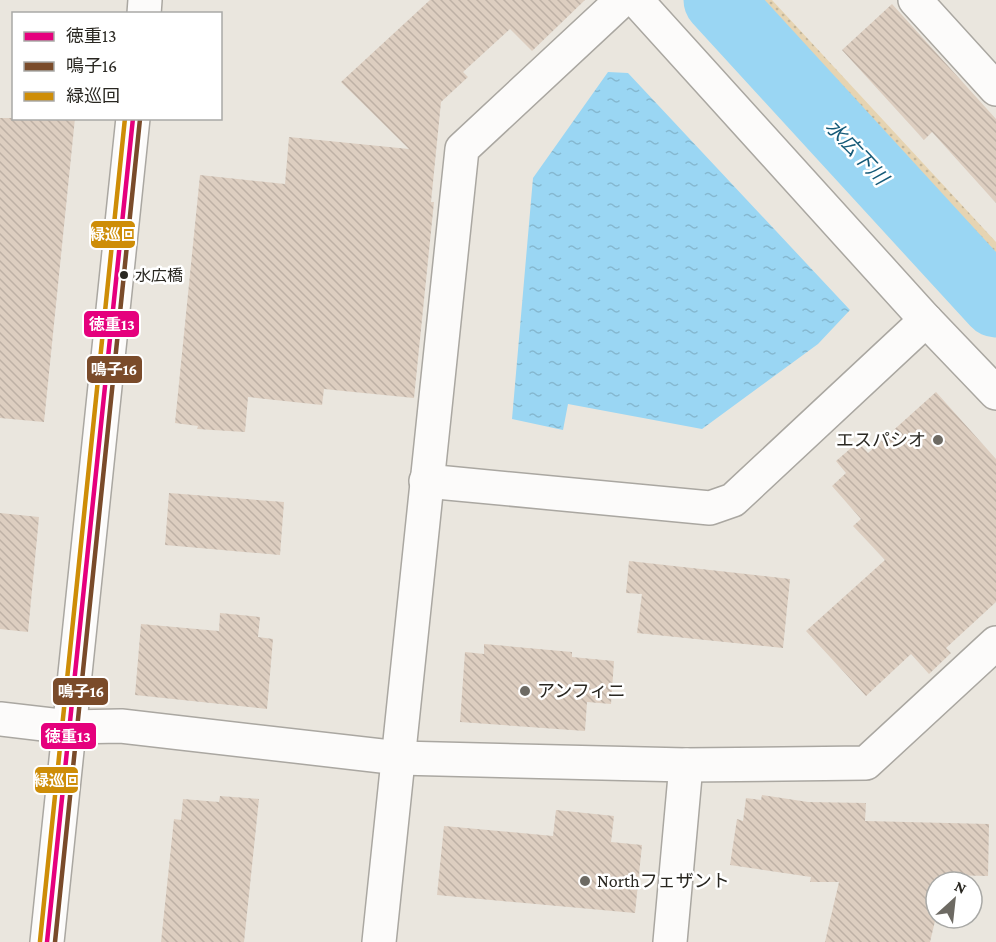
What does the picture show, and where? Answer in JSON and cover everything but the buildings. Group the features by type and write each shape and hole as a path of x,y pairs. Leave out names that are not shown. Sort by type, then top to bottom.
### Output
{"street":[{"path":"379,942 462,149 622,0"},
{"path":"636,0 926,320 996,393"},
{"path":"915,0 996,89"},
{"path":"47,942 133,120"},
{"path":"426,481 710,508 733,500 926,320"},
{"path":"0,719 69,727 121,726 399,758 686,765 866,763 996,643"},
{"path":"670,942 686,765"}],"shaded area":[{"path":"730,0 772,0 996,242 996,290"}],"water":[{"path":"608,72 628,73 850,310 818,344 702,429 568,404 563,430 512,419 533,178"}],"waterway":[{"name":"水広下川","path":"718,0 996,303"}],"transit line":[{"name":"緑巡回","path":"40,941 125,120"},
{"name":"徳重13","path":"47,942 133,120"},
{"name":"鳴子16","path":"55,942 140,120"}],"place":[{"name":"水広橋","path":"124,275"},
{"name":"エスパシオ","path":"938,440"},
{"name":"アンフィニ","path":"525,691"},
{"name":"Northフェザント","path":"585,881"}]}
